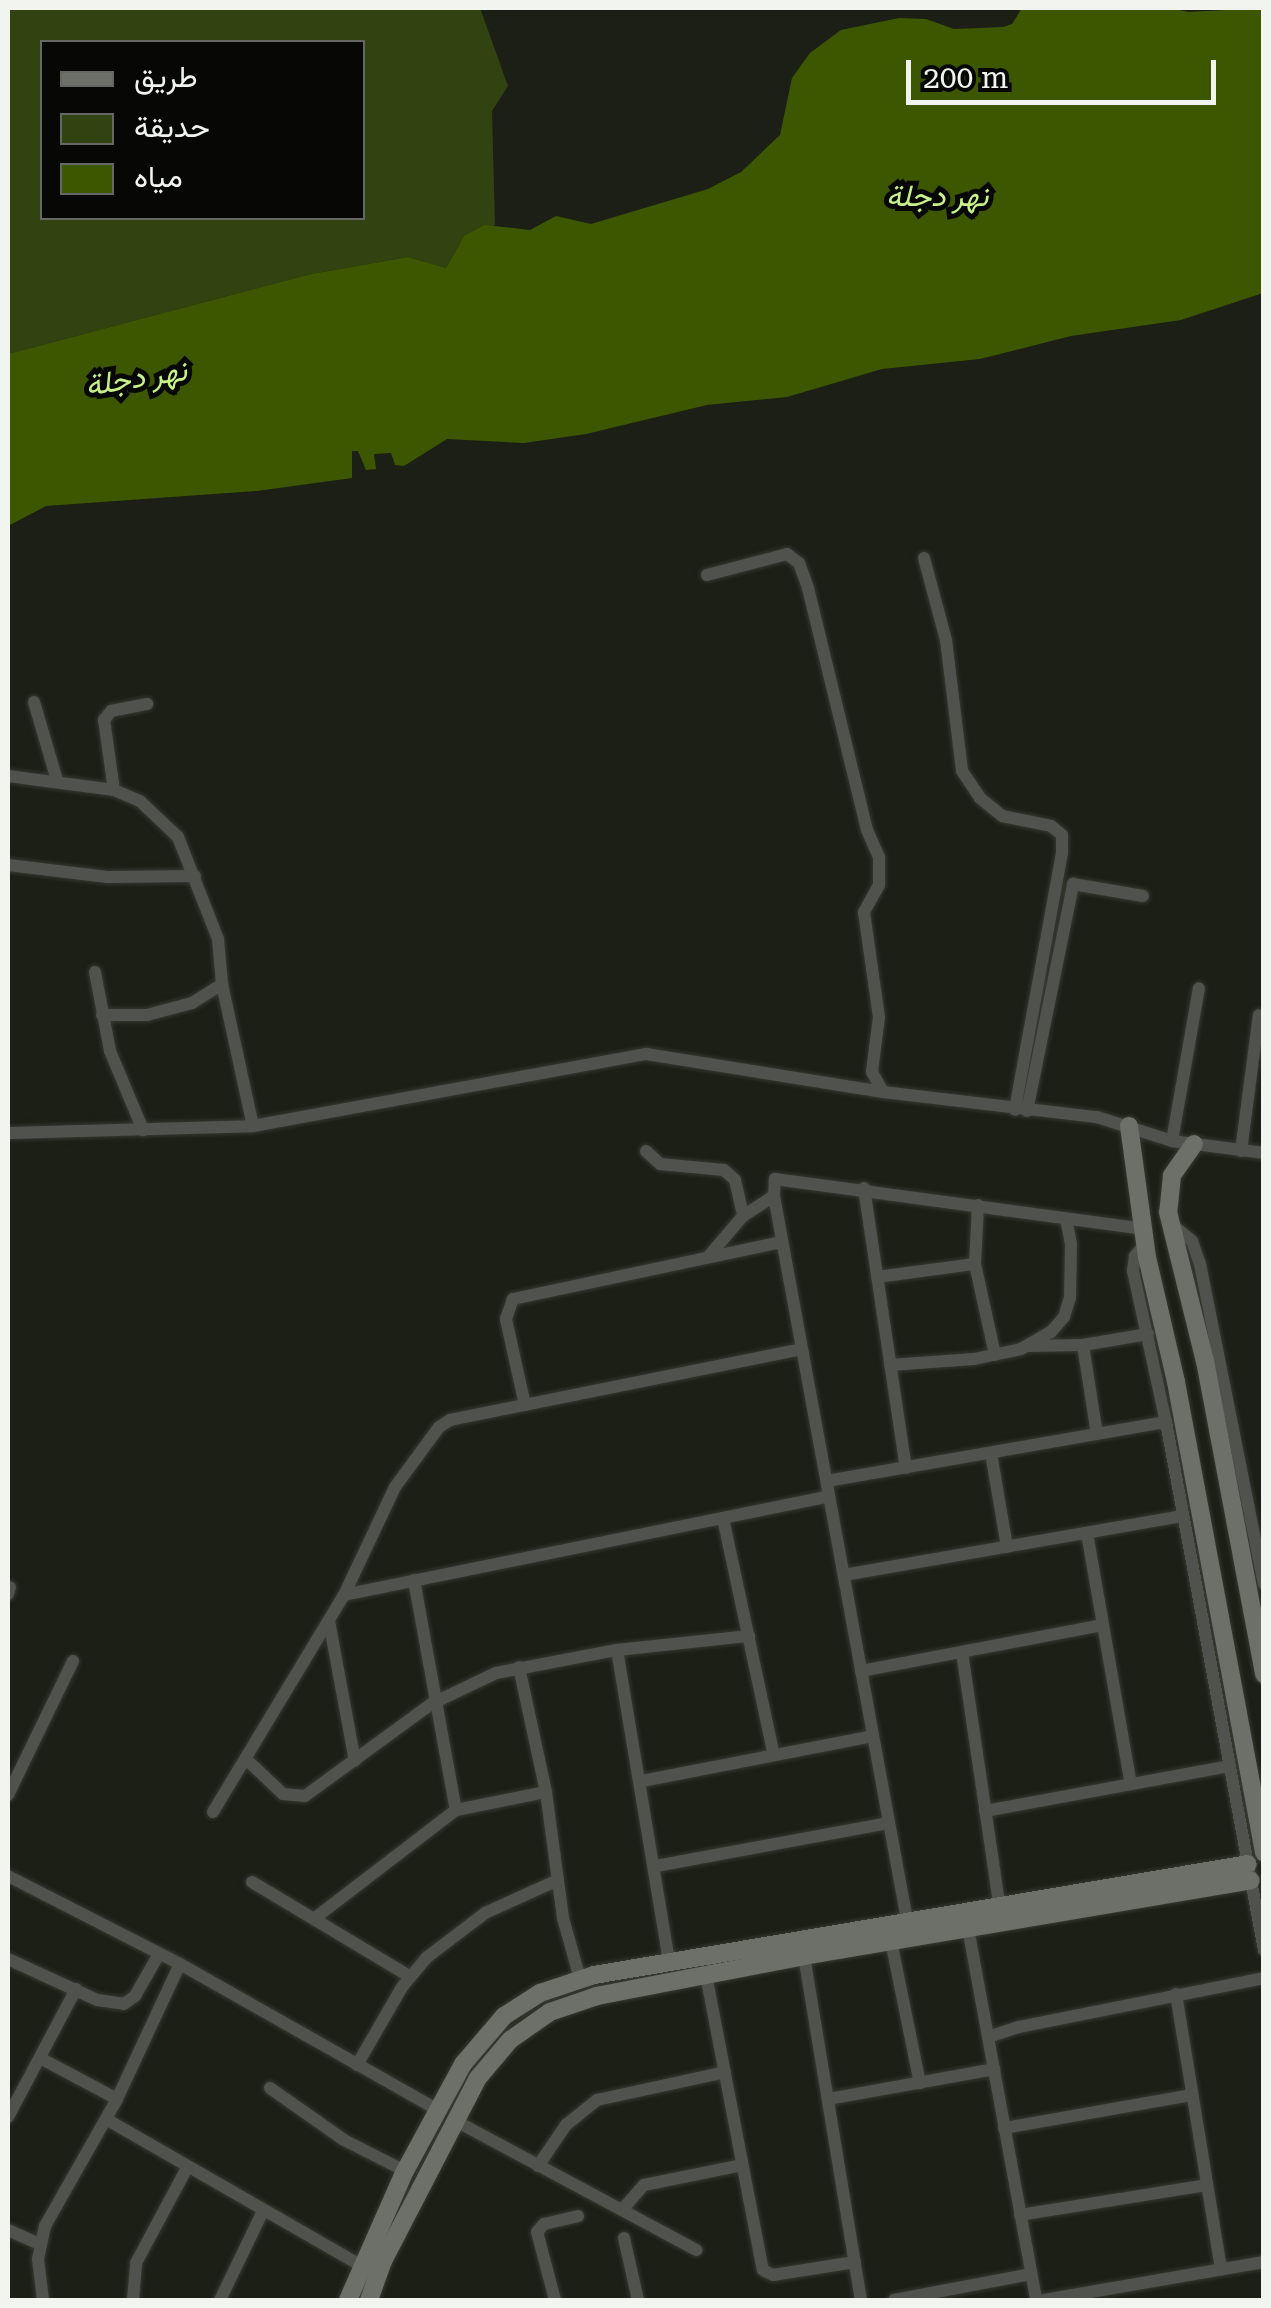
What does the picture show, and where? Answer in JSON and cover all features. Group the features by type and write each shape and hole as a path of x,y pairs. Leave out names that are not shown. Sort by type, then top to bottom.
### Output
{"street":[{"path":"707,575 787,554 799,563 808,588 866,830 879,857 879,885 864,912 878,1018 872,1072 883,1092"},
{"path":"924,558 946,640 962,771 980,798 1002,816 1051,826 1062,835 1021,1110"},
{"path":"34,702 57,780"},
{"path":"114,790 104,720 110,712 148,704"},
{"path":"8,776 114,790 140,800 178,837 218,939 222,984 253,1126"},
{"path":"8,865 93,876 195,876"},
{"path":"1021,1110 1072,884 1144,896"},
{"path":"95,972 110,1050 143,1130"},
{"path":"102,1015 147,1015 192,1004 222,984"},
{"path":"1172,1141 1199,988"},
{"path":"1240,1151 1258,1015"},
{"path":"8,1133 253,1126 646,1054 883,1092 1096,1117 1172,1141 1264,1154"},
{"path":"1129,1126 1144,1237 1176,1382 1264,1950"},
{"path":"1194,1144 1177,1165 1168,1200 1170,1223 1205,1361 1264,1674"},
{"path":"646,1151 660,1164 724,1170 738,1187 742,1216"},
{"path":"908,1920 782,1242 775,1178 1066,1218 1144,1237"},
{"path":"864,1188 906,1468"},
{"path":"708,1258 742,1216 774,1196"},
{"path":"1142,1200 1168,1200"},
{"path":"978,1205 974,1264 995,1355"},
{"path":"1029,1346 1064,1317 1071,1274 1066,1218"},
{"path":"1170,1223 1192,1241 1200,1264 1264,1584"},
{"path":"1144,1237 1132,1266 1225,1696 1230,1766 1254,1866"},
{"path":"525,1405 506,1319 513,1300 782,1242"},
{"path":"877,1277 974,1264"},
{"path":"890,1364 953,1362 1029,1346 1083,1346 1148,1334"},
{"path":"1083,1346 1097,1434"},
{"path":"213,1812 344,1595 395,1487 435,1430 450,1420 802,1349"},
{"path":"826,1481 1166,1422"},
{"path":"991,1452 1008,1547"},
{"path":"344,1595 829,1496"},
{"path":"844,1576 1184,1516"},
{"path":"723,1518 774,1755"},
{"path":"1087,1533 1131,1784"},
{"path":"414,1580 456,1810"},
{"path":"329,1621 356,1761"},
{"path":"862,1671 1103,1625"},
{"path":"246,1759 282,1794 298,1797 356,1761 437,1700 496,1673 617,1650 748,1636"},
{"path":"617,1650 642,1780 669,1962"},
{"path":"962,1652 998,1904"},
{"path":"8,1795 73,1661"},
{"path":"520,1667 546,1792 558,1880 580,1978"},
{"path":"642,1780 874,1736"},
{"path":"985,1811 1230,1766"},
{"path":"315,1918 456,1810 546,1792"},
{"path":"656,1866 890,1823"},
{"path":"461,2087 550,2012 597,1996 804,1956 834,1942 908,1920 1254,1866"},
{"path":"368,2300 475,2047 504,2016 540,1993 580,1978 669,1962 834,1942 891,1941 968,1928 1254,1866"},
{"path":"8,1876 180,1964 538,2166 696,2250"},
{"path":"358,2066 409,1976 464,1926 558,1880"},
{"path":"252,1882 409,1976"},
{"path":"968,1928 1036,2300"},
{"path":"891,1941 920,2083"},
{"path":"8,1959 96,2000 128,2002 158,1954"},
{"path":"804,1956 861,2300"},
{"path":"43,2300 40,2244 52,2211 117,2099 180,1964"},
{"path":"706,1975 761,2265 767,2274 855,2262"},
{"path":"988,2037 1264,1978"},
{"path":"8,2117 76,1989"},
{"path":"1176,1994 1222,2269"},
{"path":"40,2058 117,2099"},
{"path":"828,2099 994,2070"},
{"path":"538,2166 566,2125 597,2100 725,2072"},
{"path":"270,2088 344,2140 405,2171"},
{"path":"1004,2128 1192,2094"},
{"path":"348,2300 405,2171 446,2115"},
{"path":"106,2119 360,2266"},
{"path":"622,2210 644,2186 742,2165"},
{"path":"134,2300 136,2263 187,2168"},
{"path":"1020,2215 1207,2185"},
{"path":"220,2300 263,2211"},
{"path":"555,2300 538,2228 578,2216"},
{"path":"8,2230 40,2244"},
{"path":"624,2238 638,2300"},
{"path":"1044,2300 1264,2262"},
{"path":"894,2300 1031,2274"}],"green space":[{"path":"8,8 480,8 508,86 492,111 495,225 464,236 446,268 408,257 311,274 8,354"}],"water":[{"name":"نهر دجلة","path":"1022,8 1171,8 1188,12 1263,8 1263,293 1181,320 1071,336 980,359 882,369 787,397 707,405 586,434 524,443 447,439 404,466 395,465 391,453 374,454 376,469 366,470 358,451 352,451 352,478 257,491 46,506 8,526 8,354 311,274 408,257 446,268 464,236 485,225 530,230 556,216 591,224 708,189 741,172 780,135 792,78 810,53 841,30 899,18 926,19 954,29 1003,27 1012,24"}]}
